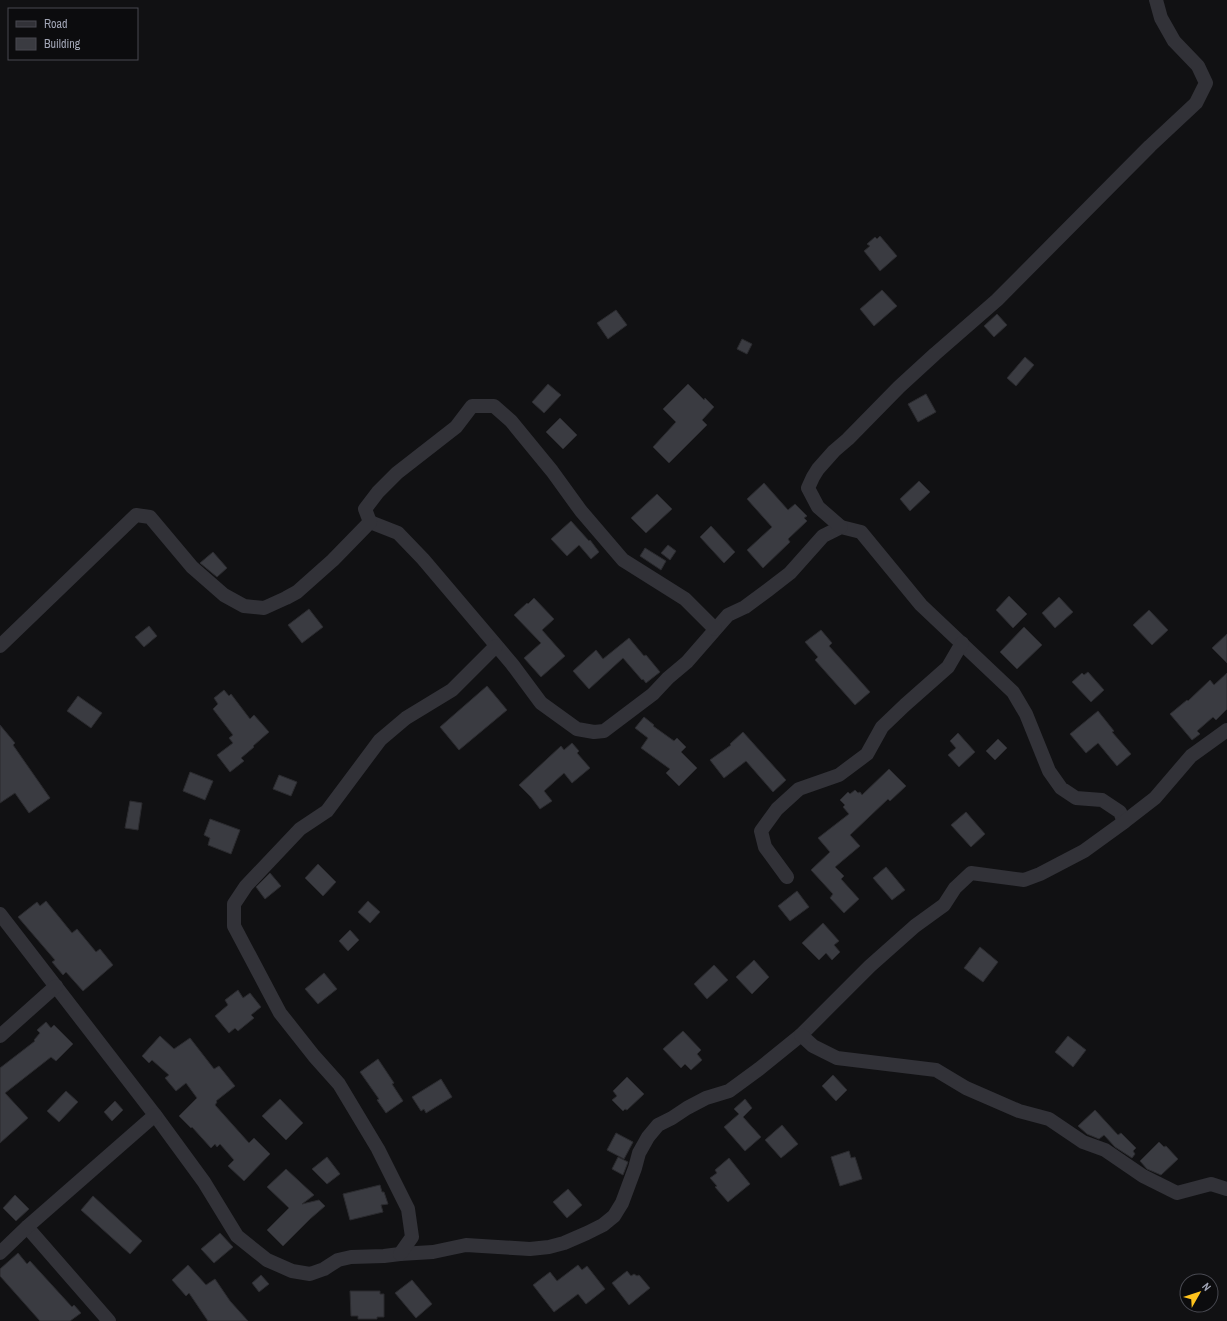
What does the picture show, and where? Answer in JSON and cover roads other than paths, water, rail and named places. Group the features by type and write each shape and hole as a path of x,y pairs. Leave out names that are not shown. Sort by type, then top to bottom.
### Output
{"street":[{"path":"1124,822 1120,812 1102,800 1076,798 1061,788 1049,771 1026,714 1013,692 921,605 861,532 841,527 818,507 808,488 813,478 834,451 930,358 996,300 1150,146 1196,103 1206,83 1198,66 1174,41 1161,18 1156,0"},
{"path":"715,629 685,599 623,560 581,511 511,420 494,406 472,406 456,427 397,473 378,492 365,509 370,522 398,533 423,559 496,646 541,703 577,730 594,732 604,731 653,694 668,678 687,662 728,615 745,606 790,573 823,536 841,527"},
{"path":"0,646 136,515 150,518 192,567 224,595 244,606 264,608 297,592 333,560 370,522"},
{"path":"787,877 765,847 761,831 777,809 798,789 839,775 867,754 882,727 948,667 962,643"},
{"path":"400,1254 412,1237 408,1209 378,1149 339,1084 314,1056 280,1013 234,926 234,904 246,886 300,829 327,810 380,740 406,718 452,690 496,646"},
{"path":"0,914 155,1115 204,1182 237,1236 267,1260 292,1271 310,1274 324,1269 338,1260 351,1257 433,1252 466,1245 530,1249 549,1247 564,1243 581,1235 603,1224 614,1216 622,1203 639,1153 648,1137 658,1125 706,1098 729,1091 759,1069 801,1034 870,966 944,904 955,888 971,873 1024,880 1040,874 1084,851 1155,798 1191,756 1227,730"},
{"path":"0,1036 56,986"},
{"path":"801,1034 813,1046 837,1058 936,1070 966,1088 1019,1111 1049,1119 1083,1142 1105,1150 1143,1176 1177,1194 1211,1184 1227,1189"},
{"path":"0,1253 27,1227 155,1115"},
{"path":"27,1227 109,1321"}]}
